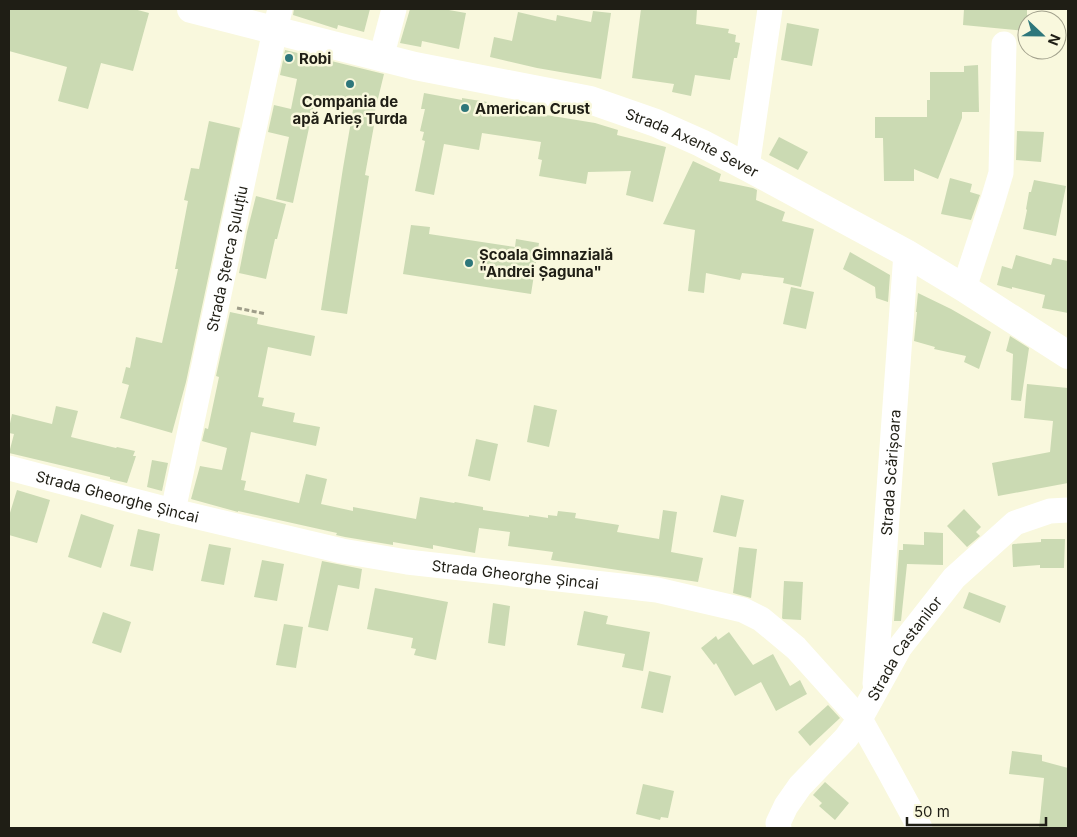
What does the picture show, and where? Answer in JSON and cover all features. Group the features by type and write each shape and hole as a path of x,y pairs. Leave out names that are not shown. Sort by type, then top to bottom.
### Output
{"main road":[{"name":"Strada Axente Sever","path":"191,9 278,19 381,58 590,100 656,123 747,166 906,252 1068,355"}],"street":[{"path":"381,58 394,9"},
{"path":"747,166 770,9"},
{"name":"Strada Șterca Șuluțiu","path":"173,511 278,19"},
{"path":"964,288 1001,173 1004,44"},
{"name":"Strada Scărișoara","path":"875,691 906,252"},
{"name":"Strada Gheorghe Șincai","path":"9,468 173,511 342,551 407,562 658,590 743,610 761,618 796,648 860,719 920,828"},
{"name":"Strada Castanilor","path":"779,828 778,823 786,806 800,786 846,738 860,719 900,647 954,578 1014,523 1050,511 1068,510"}],"path":[{"path":"217,303 266,314"}],"building":[{"path":"9,9 134,9 149,13 133,71 101,63 88,109 58,101 67,67 9,51"},
{"path":"294,9 370,9 364,32 338,25 337,29 293,15"},
{"path":"410,9 443,9 466,13 459,49 422,41 421,47 400,43"},
{"path":"641,9 697,9 696,24 729,29 728,33 736,35 735,42 740,43 737,58 734,58 730,80 695,75 691,96 672,92 674,84 632,78"},
{"path":"964,9 1027,9 1017,10 1017,30 963,25"},
{"path":"593,11 611,13 601,79 537,68 490,57 494,37 512,41 518,12 556,21 557,15 591,22"},
{"path":"787,23 819,29 812,66 781,60"},
{"path":"285,50 384,74 373,119 375,120 365,175 369,176 347,314 321,310 354,104 316,95 293,203 276,199 289,137 268,132 274,105 291,109 297,79 280,75"},
{"path":"978,65 979,112 962,112 962,118 938,179 914,169 914,181 884,181 883,138 875,138 875,117 927,117 927,100 930,100 930,72 964,72 964,66"},
{"path":"424,93 462,100 462,98 487,102 487,104 523,109 522,111 595,123 618,130 617,135 666,147 653,202 626,195 631,171 588,172 586,184 539,176 542,160 538,159 541,142 482,133 479,150 444,144 434,195 415,191 425,141 422,140 424,132 420,131 425,109 421,109"},
{"path":"209,121 240,128 186,382 172,433 120,418 129,385 122,383 126,367 130,368 136,337 162,343 178,269 175,269 188,201 184,200 191,168 199,169"},
{"path":"1017,131 1044,132 1041,162 1016,160"},
{"path":"779,137 808,152 798,170 769,155"},
{"path":"693,161 721,174 719,181 757,190 756,200 785,212 782,221 814,229 801,287 783,283 784,278 742,273 740,280 706,273 704,293 688,291 695,230 663,224"},
{"path":"950,178 972,184 970,192 980,195 971,220 941,214"},
{"path":"1034,180 1066,186 1056,236 1023,229 1029,192 1031,192"},
{"path":"256,196 286,204 277,239 275,239 266,279 239,273"},
{"path":"411,225 430,227 429,234 515,247 516,239 539,243 531,294 403,274"},
{"path":"850,252 890,275 888,302 876,298 875,287 843,269"},
{"path":"1016,255 1051,265 1053,258 1068,261 1068,313 1042,308 1045,295 997,285 1002,266 1012,269"},
{"path":"791,287 814,292 806,329 783,324"},
{"path":"918,293 991,332 979,369 964,362 966,356 934,349 935,347 914,341"},
{"path":"230,312 258,318 257,324 315,336 311,356 268,347 258,397 264,398 262,406 295,413 293,422 320,427 316,446 251,432 241,480 246,481 244,490 299,503 306,474 327,479 321,504 353,511 353,507 416,519 420,497 483,507 483,510 529,517 529,515 548,518 548,515 557,516 558,511 576,513 575,518 619,525 617,532 659,539 663,510 677,512 671,552 703,558 698,582 551,560 553,552 508,546 510,532 479,528 475,553 433,545 433,549 393,542 393,545 336,535 337,533 238,512 191,499 200,466 222,470 227,448 202,441 205,428 208,429 219,377 216,376"},
{"path":"1010,336 1029,348 1021,401 1011,400 1013,354 1006,351"},
{"path":"1027,384 1068,388 1068,483 998,496 992,463 1050,452 1053,421 1024,418"},
{"path":"534,405 557,410 549,447 527,442"},
{"path":"56,406 78,411 71,437 135,451 133,456 136,456 127,483 110,479 110,477 9,453 14,434 9,433 12,414 52,424"},
{"path":"476,439 498,444 490,481 468,476"},
{"path":"152,460 168,463 162,491 147,487"},
{"path":"17,490 50,500 37,543 9,535 9,516"},
{"path":"721,495 744,500 736,537 713,532"},
{"path":"964,509 981,527 976,532 980,536 967,547 947,526"},
{"path":"81,514 114,525 101,568 68,557"},
{"path":"138,529 160,534 153,571 130,566"},
{"path":"924,532 943,533 943,565 907,564 901,621 894,621 899,550 903,550 903,544 924,545"},
{"path":"1041,539 1065,539 1064,568 1040,568 1040,565 1013,567 1013,544 1041,542"},
{"path":"209,544 231,548 224,585 201,581"},
{"path":"739,547 757,549 751,598 733,593"},
{"path":"262,560 284,564 277,601 254,597"},
{"path":"322,561 362,569 359,589 338,585 328,631 308,627"},
{"path":"784,581 803,582 801,620 782,618"},
{"path":"375,588 448,602 436,660 414,655 416,649 411,648 413,638 367,629"},
{"path":"969,592 1006,606 1000,623 963,608"},
{"path":"493,603 510,606 505,646 488,643"},
{"path":"584,611 608,616 606,624 650,632 643,671 622,667 625,654 577,645"},
{"path":"103,612 131,622 121,653 92,643"},
{"path":"284,624 303,627 296,668 276,665"},
{"path":"729,632 753,665 773,654 790,686 800,680 807,694 776,711 761,682 735,696 716,663 714,665 701,648 716,636 718,640"},
{"path":"649,671 671,676 663,713 641,708"},
{"path":"828,705 840,718 810,746 798,732"},
{"path":"1012,751 1042,755 1042,761 1068,768 1068,828 1039,828 1044,778 1009,774"},
{"path":"825,782 849,803 835,820 819,806 822,803 813,795"},
{"path":"643,784 674,791 668,818 661,817 660,820 636,814"}],"place":[{"name":"Robi","path":"289,58"},
{"name":"Compania de apă Arieș Turda","path":"350,84"},
{"name":"American Crust","path":"465,108"},
{"name":"Școala Gimnazială \"Andrei Șaguna\"","path":"469,263"}]}
